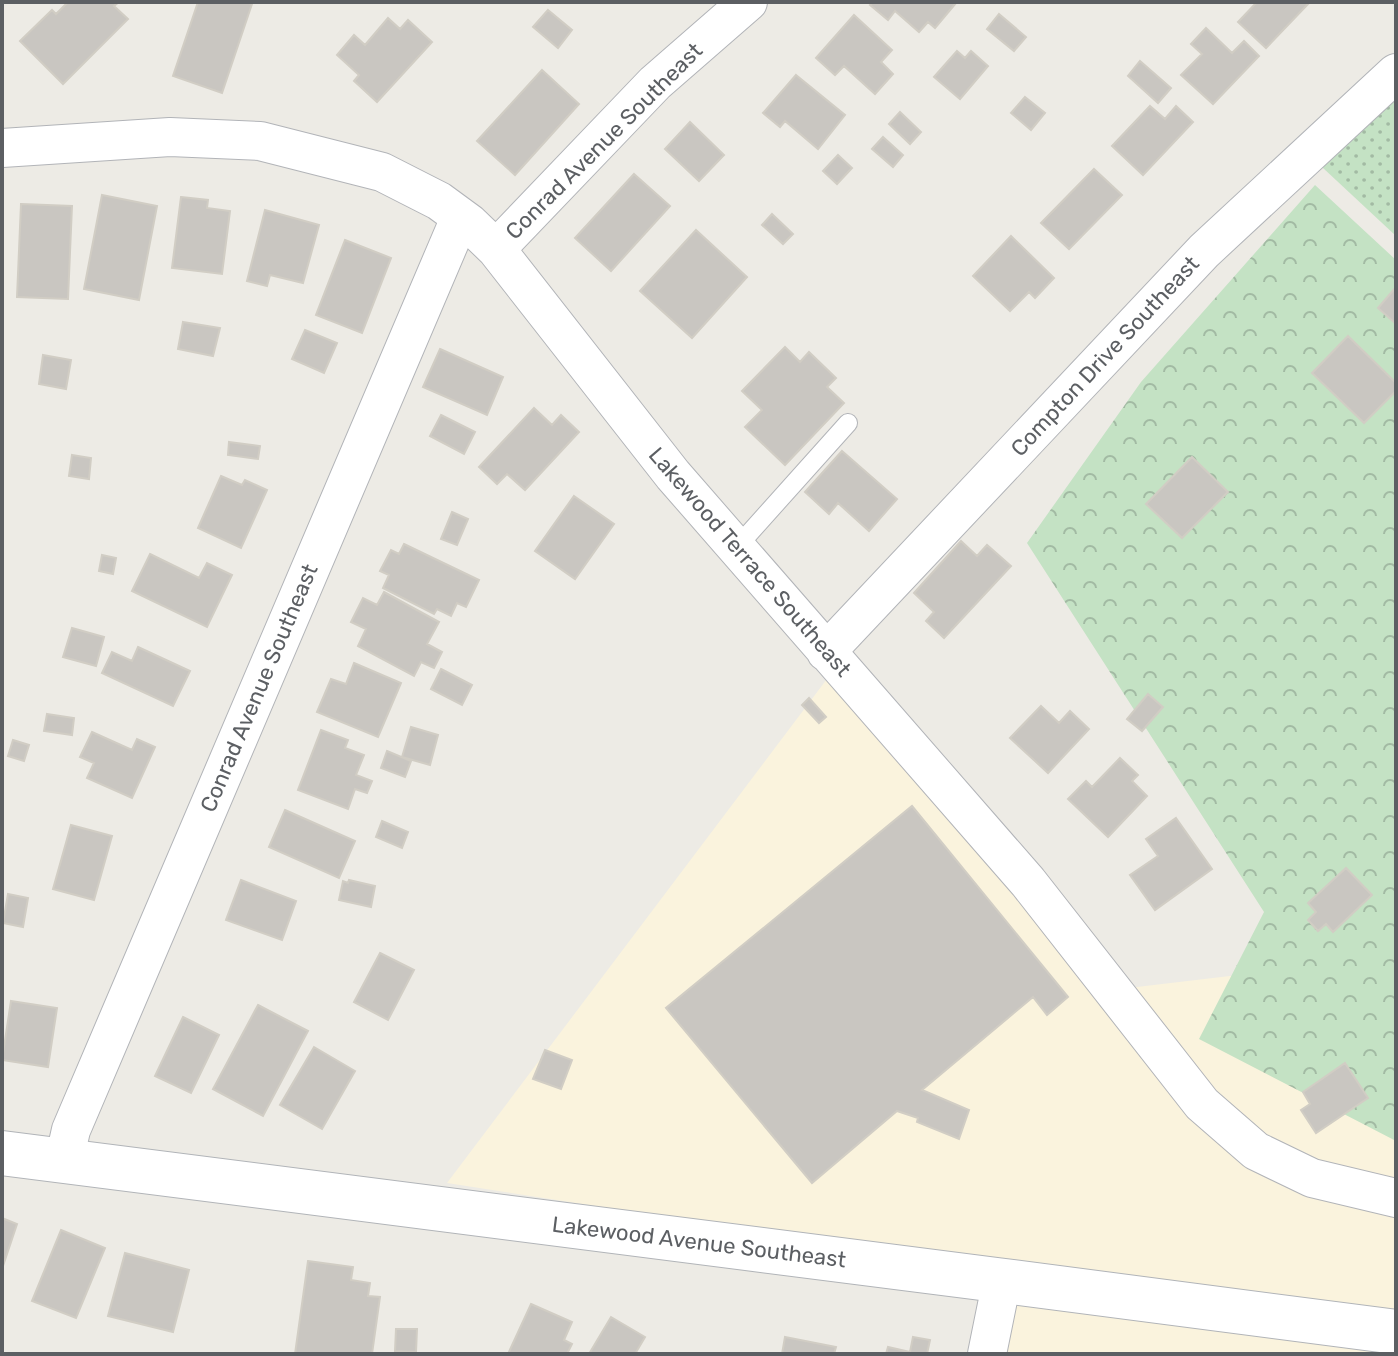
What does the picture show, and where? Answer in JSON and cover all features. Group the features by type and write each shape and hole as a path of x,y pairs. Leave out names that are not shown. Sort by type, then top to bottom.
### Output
{"main road":[{"name":"Lakewood Avenue Southeast","path":"2,1153 1396,1332"}],"street":[{"name":"Conrad Avenue Southeast","path":"496,249 655,83 748,2"},
{"name":"Compton Drive Southeast","path":"826,652 1204,251 1396,73"},
{"name":"Lakewood Terrace Southeast","path":"2,148 170,137 260,141 382,172 439,201 469,223 496,249 673,475 1028,882 1202,1104 1256,1151 1312,1178 1396,1198"},
{"name":"Conrad Avenue Southeast","path":"64,1161 77,1115 460,218"},
{"path":"987,1354 1002,1280"}],"lane":[{"path":"736,548 848,423"}],"shaded area":[{"path":"839,663 1120,989 1341,963 1396,962 1396,1354 989,1354 1017,1271 447,1183"}],"green space":[{"path":"1396,73 1396,236 1308,154"},
{"path":"1315,185 1396,260 1396,1141 1199,1039 1264,912 1027,543 1141,382"}],"building":[{"path":"68,2 119,2 114,6 128,19 63,84 20,41 52,10 56,14"},
{"path":"198,2 252,4 222,93 173,76"},
{"path":"873,2 956,3 935,28 928,22 919,32 895,11 888,20 870,5"},
{"path":"1257,2 1310,2 1266,48 1238,22"},
{"path":"548,10 572,30 558,48 533,27"},
{"path":"999,14 1026,37 1014,51 987,29"},
{"path":"854,15 892,50 881,62 893,74 875,94 844,66 835,75 816,58"},
{"path":"388,18 400,29 408,20 432,42 377,102 354,81 359,75 337,55 354,35 365,45"},
{"path":"1206,28 1232,53 1244,41 1259,56 1213,104 1181,75 1202,54 1191,44"},
{"path":"957,51 965,58 971,51 988,66 960,99 934,77"},
{"path":"1140,61 1171,88 1158,103 1128,76"},
{"path":"542,70 579,104 515,175 477,141"},
{"path":"796,75 845,115 818,149 785,121 780,127 763,113"},
{"path":"1025,97 1045,113 1031,130 1011,113"},
{"path":"1150,106 1165,119 1176,106 1193,122 1143,175 1112,146"},
{"path":"900,112 921,132 910,144 889,124"},
{"path":"690,122 724,155 699,181 665,149"},
{"path":"883,137 903,155 893,167 872,149"},
{"path":"838,155 852,168 837,184 823,171"},
{"path":"1094,169 1122,195 1069,249 1041,223"},
{"path":"634,174 670,206 611,271 575,238"},
{"path":"102,195 157,206 139,300 84,289"},
{"path":"181,197 208,200 207,208 230,211 222,274 172,268"},
{"path":"21,204 72,206 68,299 17,297"},
{"path":"265,210 319,225 303,283 270,275 267,286 247,281"},
{"path":"772,214 793,234 783,244 762,225"},
{"path":"696,230 747,277 692,338 640,291"},
{"path":"1011,236 1054,278 1035,298 1029,292 1010,311 973,276"},
{"path":"345,240 391,258 362,333 316,315"},
{"path":"1396,287 1396,324 1378,308"},
{"path":"183,322 220,328 213,356 178,349"},
{"path":"305,330 337,343 324,373 292,359"},
{"path":"1348,336 1396,383 1396,391 1364,423 1312,373"},
{"path":"785,347 800,362 809,352 836,378 827,387 844,403 785,465 745,427 762,410 742,391"},
{"path":"440,349 503,377 487,415 423,387"},
{"path":"43,355 71,360 66,389 39,384"},
{"path":"534,408 552,425 561,415 579,432 525,490 507,474 497,484 479,467"},
{"path":"441,415 475,432 464,454 430,436"},
{"path":"229,442 260,446 258,459 228,455"},
{"path":"842,451 897,499 869,531 838,503 829,514 805,492"},
{"path":"72,455 91,458 89,479 69,476"},
{"path":"1192,457 1228,492 1182,538 1146,504"},
{"path":"221,476 242,485 245,480 267,490 241,548 198,528"},
{"path":"574,496 614,524 575,579 535,551"},
{"path":"452,512 468,519 457,545 441,539"},
{"path":"961,541 977,556 987,545 1011,566 944,638 926,621 934,612 914,593"},
{"path":"404,544 479,580 466,607 457,603 451,616 437,609 434,614 383,588 389,575 380,571 391,550 399,554"},
{"path":"150,554 199,578 207,563 232,575 207,627 132,591"},
{"path":"102,555 116,558 113,574 99,571"},
{"path":"384,592 439,622 427,644 442,652 434,668 421,662 414,676 358,646 366,629 351,622 363,598 377,605"},
{"path":"72,628 104,637 96,666 63,657"},
{"path":"138,647 190,671 173,706 102,673 112,652 132,661"},
{"path":"354,663 401,683 378,737 317,712 331,679 346,684"},
{"path":"441,669 472,685 462,705 431,689"},
{"path":"1148,694 1163,707 1142,731 1127,719"},
{"path":"809,698 826,717 819,723 802,705"},
{"path":"1041,706 1059,723 1070,711 1089,729 1048,773 1010,738"},
{"path":"47,714 74,718 72,735 44,731"},
{"path":"411,727 438,735 430,765 402,757"},
{"path":"321,730 348,740 345,748 364,755 356,775 372,781 367,793 355,789 348,809 298,790"},
{"path":"92,732 132,750 137,739 155,747 132,798 87,778 94,763 80,757"},
{"path":"13,740 29,745 24,761 8,756"},
{"path":"387,751 411,761 405,777 381,768"},
{"path":"1120,758 1138,775 1132,781 1147,796 1108,837 1068,799 1086,781 1092,787"},
{"path":"912,806 1068,997 1047,1015 1033,997 922,1090 969,1110 959,1139 897,1111 812,1183 666,1008"},
{"path":"285,810 355,841 339,878 269,847"},
{"path":"1176,818 1212,869 1155,910 1130,875 1158,856 1146,839"},
{"path":"382,821 408,832 402,848 376,837"},
{"path":"71,825 112,836 94,900 53,889"},
{"path":"1346,868 1372,895 1333,932 1326,924 1318,931 1308,920 1316,912 1308,903"},
{"path":"241,880 296,901 282,940 226,920"},
{"path":"349,880 375,886 371,907 339,900 343,881 348,883"},
{"path":"8,894 28,898 23,927 3,923"},
{"path":"380,953 414,970 388,1020 354,1002"},
{"path":"11,1001 57,1008 48,1067 2,1060"},
{"path":"258,1005 308,1031 263,1116 213,1089"},
{"path":"183,1017 219,1035 191,1093 155,1076"},
{"path":"314,1047 355,1071 322,1129 280,1105"},
{"path":"545,1050 572,1060 561,1089 533,1079"},
{"path":"1345,1063 1368,1098 1316,1133 1301,1110 1310,1104 1303,1092"},
{"path":"2,1218 17,1224 2,1269"},
{"path":"61,1230 105,1248 76,1318 32,1301"},
{"path":"125,1253 189,1270 173,1332 108,1316"},
{"path":"308,1261 353,1267 351,1280 370,1283 368,1296 380,1297 372,1354 295,1354"},
{"path":"531,1304 572,1322 564,1340 572,1344 567,1354 508,1354"},
{"path":"611,1317 645,1337 635,1354 589,1354"},
{"path":"396,1329 417,1329 416,1352 395,1351"},
{"path":"785,1337 836,1347 834,1354 782,1354"},
{"path":"913,1337 930,1340 927,1354 886,1354 888,1347 910,1352"}]}
